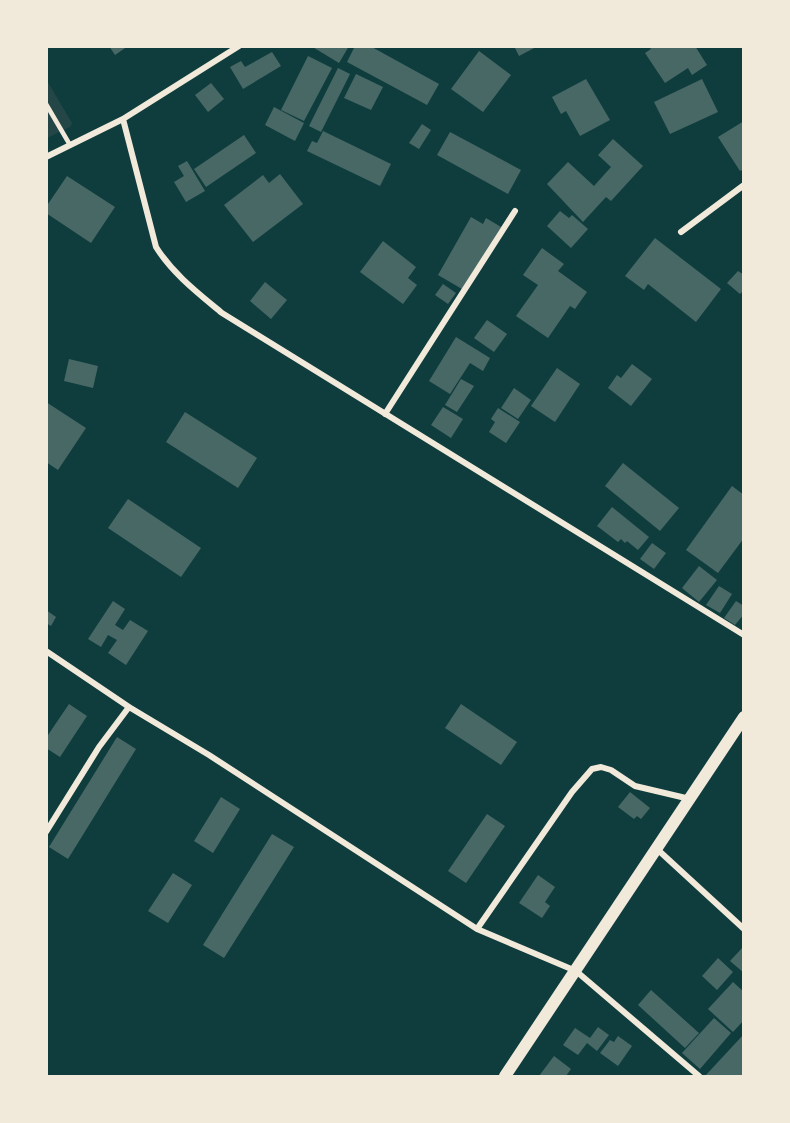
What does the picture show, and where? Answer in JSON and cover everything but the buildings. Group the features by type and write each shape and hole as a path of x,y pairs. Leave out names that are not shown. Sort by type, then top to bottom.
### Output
{"main road":[{"path":"505,1077 744,717"}],"street":[{"path":"46,157 123,119 239,46"},
{"path":"123,119 156,247 166,263 222,313 744,635"},
{"path":"681,232 744,186"},
{"path":"385,414 515,211"},
{"path":"46,651 129,708 209,755 477,929 576,971 699,1077"},
{"path":"46,832 99,747 129,708"},
{"path":"477,929 572,792 592,769 601,767 611,770 635,786 690,799"},
{"path":"657,849 744,929"}],"lane":[{"path":"46,104 70,145"}],"shaded area":[{"path":"46,79 72,123 70,127 47,138"}]}
